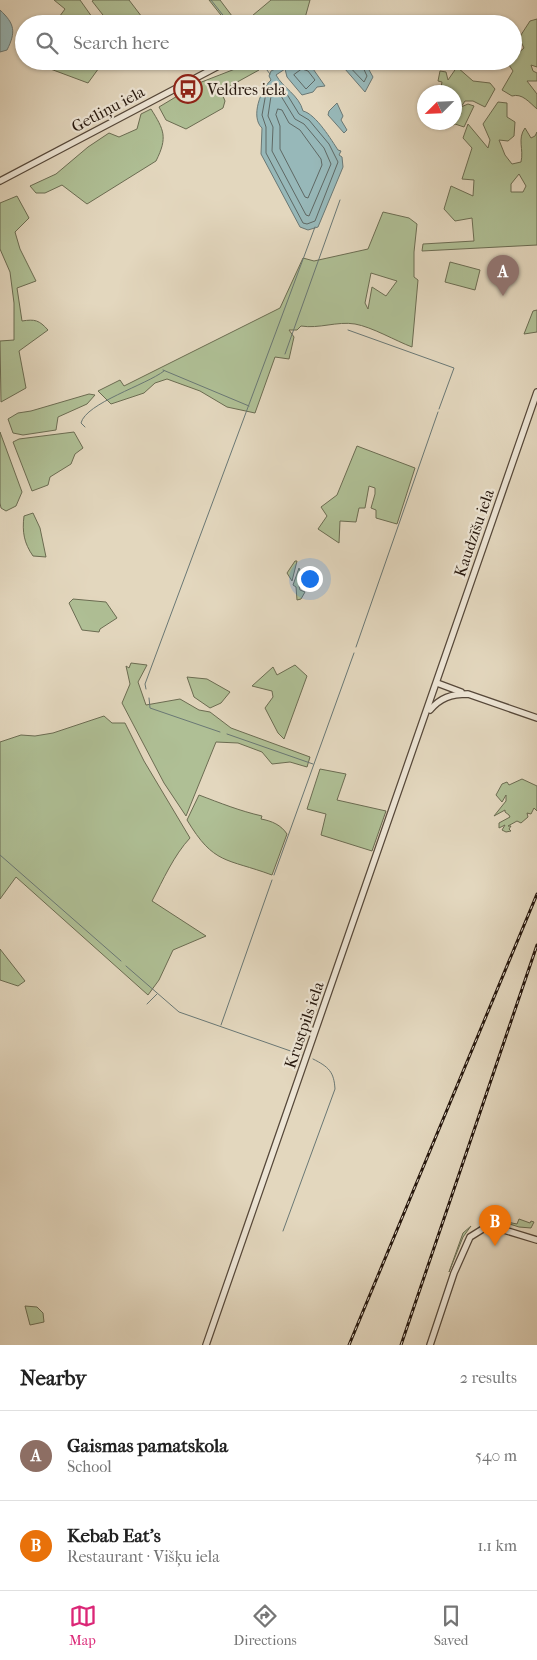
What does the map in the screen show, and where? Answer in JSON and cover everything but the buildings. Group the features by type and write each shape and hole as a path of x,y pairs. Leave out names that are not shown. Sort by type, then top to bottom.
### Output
{"street":[{"name":"Getliņu iela","path":"0,181 211,70"},
{"name":"Kaudzīšu iela","path":"437,683 537,392"},
{"path":"437,683 468,694"},
{"name":"Krustpils iela","path":"206,1345 437,683"},
{"name":"Krustpils iela","path":"427,714 436,703 445,697 456,694 468,694 537,718"},
{"path":"430,1345 465,1246 470,1237 477,1231 494,1227 537,1240"}],"green space":[{"path":"54,0 80,0 91,15 61,15 65,9"},
{"path":"129,0 140,15 103,15 92,1"},
{"path":"209,0 220,0 231,15 221,15"},
{"path":"271,0 310,0 306,15 253,15"},
{"path":"537,19 537,67 531,65 533,71 537,73 537,81 527,81 537,94 537,109 522,97 512,96 502,90 512,70 522,70 522,50 524,48 522,33 530,21"},
{"path":"53,70 97,70 88,83"},
{"path":"232,70 259,70 221,91 225,101 223,108 186,129 166,120 159,107 199,83"},
{"path":"455,70 460,70 473,81 490,83 495,89 485,107 473,101 465,101 462,106 462,85 441,85 442,82 438,81 440,71 446,72 448,80"},
{"path":"498,102 507,103 507,117 515,122 514,136 508,141 499,140 505,155 512,164 521,162 521,136 525,128 531,138 537,132 537,245 422,251 423,244 474,241 472,218 455,221 444,209 451,186 473,196 474,180 462,179 472,148 463,138 468,124 488,148 490,140 483,124","holes":["519,174 526,186 523,192 511,192 511,184"]},
{"path":"468,104 474,106 464,127 462,126 462,107"},
{"path":"151,109 163,134 162,146 156,161 87,204 62,185 45,193 36,193 30,186 56,174 88,147 109,133 119,137 137,129 141,114"},
{"path":"17,196 29,218 15,232 20,249 36,281 17,288 22,321 36,321 48,330 19,351 26,388 1,402 0,341 14,340 14,303 10,272 0,249 0,203"},
{"path":"383,212 409,218 417,224 414,277 418,280 412,347 376,331 348,323 314,327 301,326 297,330 289,330 294,337 289,359 275,357 255,413 227,407 200,391 167,379 155,383 144,393 111,404 98,391 120,380 124,386 280,308 303,258 314,261 368,249","holes":["371,273 397,281 386,296 372,287 368,309 365,303"]},
{"path":"450,262 480,270 475,290 445,282"},
{"path":"537,310 537,332 524,334 533,311"},
{"path":"89,394 95,395 87,404 58,417 56,430 23,435 13,433 8,419 18,413"},
{"path":"0,432 22,492 16,506 6,511 1,508 0,503"},
{"path":"74,432 83,448 75,454 71,464 50,477 48,485 32,491 13,442 19,439"},
{"path":"357,446 415,468 397,524 376,518 376,510 371,508 375,488 369,486 365,508 359,508 356,522 340,521 339,543 318,529 327,516 321,507 337,495"},
{"path":"33,513 40,528 46,557 33,556 26,542 23,527 24,516"},
{"path":"295,561 297,561 292,581 287,573"},
{"path":"299,568 302,575 305,572 305,580 299,586 300,590 305,592 301,599 297,600 296,587 293,585"},
{"path":"73,599 106,602 117,618 100,629 99,632 82,630 69,603"},
{"path":"131,663 147,665 138,682 146,705 180,699 199,710 210,712 231,728 310,757 307,767 290,762 272,764 262,752 238,743 216,742 186,816 164,783 122,703 130,684 126,666 129,668"},
{"path":"295,665 307,676 284,739 278,733 265,708 273,697 272,691 252,686 273,667 277,675"},
{"path":"187,677 207,679 230,692 221,703 210,708 194,697"},
{"path":"104,716 112,723 125,723 144,761 190,838 174,860 152,901 206,936 173,950 159,980 148,995 16,877 0,899 0,742 21,735 35,736 53,733"},
{"path":"320,769 346,774 337,800 386,811 372,851 321,835 326,814 307,809"},
{"path":"522,779 537,786 537,811 534,808 531,814 527,813 528,817 521,823 517,821 508,826 511,826 509,829 511,831 506,832 502,830 505,825 499,828 499,823 510,817 509,815 505,810 494,816 506,801 506,795 502,802 496,795 502,784 507,782 509,785"},
{"path":"199,795 262,816 261,819 276,824 285,831 287,834 272,875 222,858 205,845 187,820"},
{"path":"0,949 25,981 18,986 0,980"},
{"path":"519,1219 530,1223 531,1221 534,1222 531,1228 519,1227 497,1220 517,1224"},
{"path":"471,1226 463,1237 449,1272 463,1233"},
{"path":"25,1306 37,1307 43,1313 44,1322 30,1325"}],"water":[{"path":"0,10 9,20 13,33 7,50 0,52"},
{"path":"284,70 276,75 298,100 303,111 318,122 338,150 341,151 339,155 342,157 343,167 318,227 308,230 300,227 261,154 262,128 257,117 257,110 261,96 271,80 269,76 271,71"},
{"path":"285,70 314,70 325,86 317,87 313,92 302,95 287,77"},
{"path":"346,70 369,70 373,77 365,92"},
{"path":"337,103 343,116 341,120 347,130 344,133 328,115 329,111"}],"waterway":[{"path":"211,0 223,15"},
{"path":"267,70 270,74"},
{"path":"285,354 340,200"},
{"path":"146,689 145,684 315,227"},
{"path":"348,330 454,368 439,409"},
{"path":"163,370 249,406"},
{"path":"85,427 81,423 85,416 94,408 164,371"},
{"path":"356,647 438,412"},
{"path":"274,875 354,653"},
{"path":"149,698 150,708 220,732"},
{"path":"227,734 313,764"},
{"path":"0,855 121,961"},
{"path":"221,1025 272,880"},
{"path":"126,966 179,1012 302,1055"},
{"path":"147,1004 157,994"},
{"path":"283,1231 335,1089 330,1071 313,1059"}],"railway":[{"path":"349,1345 537,894"},
{"path":"401,1345 537,945"}],"place":[{"name":"Veldres iela","path":"188,89"},
{"name":"Gaismas pamatskola","path":"503,296"},
{"name":"Kebab Eat's","path":"495,1246"}]}
